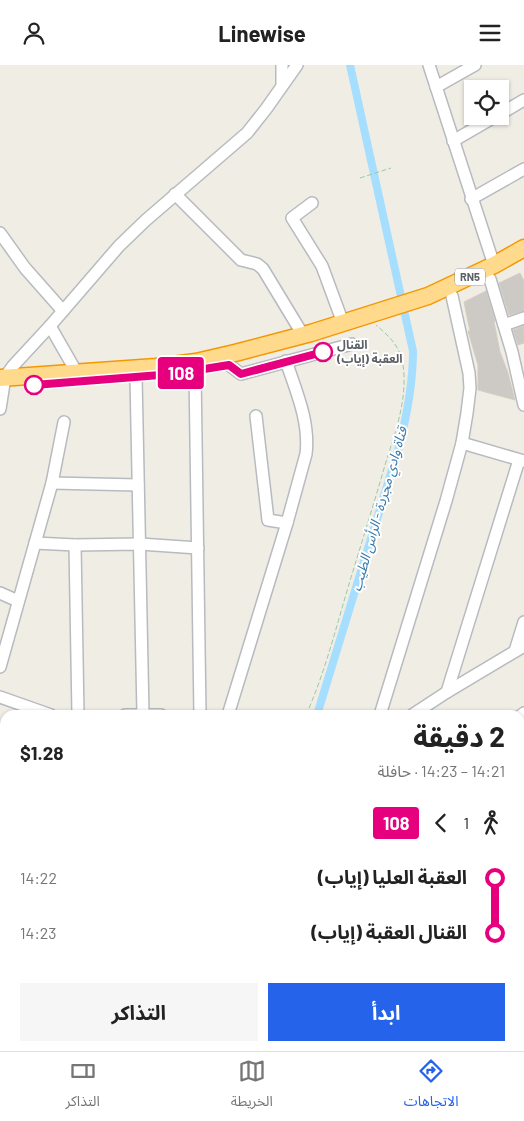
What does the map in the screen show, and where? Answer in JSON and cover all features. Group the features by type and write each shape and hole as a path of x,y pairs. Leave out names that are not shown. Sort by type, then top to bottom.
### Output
{"highway":[{"name":"RN5","path":"416,305 452,296 524,248"},
{"name":"RN5","path":"2,380 136,377 195,371 229,365 300,347 380,319 416,305 492,268 524,261"},
{"name":"RN5","path":"2,380 196,362 304,335 343,323 380,319"}],"street":[{"path":"282,65 282,87"},
{"path":"0,409 2,380 13,366 119,246 175,194 247,133 298,65"},
{"path":"428,65 492,268 504,325 524,402"},
{"path":"436,87 475,65"},
{"path":"509,109 524,100"},
{"path":"453,141 481,125"},
{"path":"471,199 524,169"},
{"path":"175,194 241,260 257,264 263,269 304,335"},
{"path":"312,203 292,218 322,266 343,323"},
{"path":"0,233 25,268 63,311"},
{"path":"492,268 524,240"},
{"path":"382,710 446,501 462,443 470,399 468,364 452,296"},
{"path":"504,325 524,317"},
{"path":"50,326 77,373"},
{"path":"229,365 241,374 352,344"},
{"path":"512,352 524,347"},
{"path":"230,710 287,523 301,473 307,442 305,421 286,361"},
{"path":"195,371 200,710"},
{"path":"136,377 142,710"},
{"path":"256,416 268,520 287,523"},
{"path":"0,667 52,483 64,423"},
{"path":"447,692 522,461 462,443"},
{"path":"52,483 138,485"},
{"path":"35,543 75,545 140,544 198,548"},
{"path":"75,545 78,710"},
{"path":"0,593 18,601"},
{"path":"420,710 519,649 524,622"},
{"path":"0,697 34,710"}],"path":[{"path":"360,178 391,168"},
{"path":"308,710 332,645 403,399 403,367 398,347 380,319"}],"building":[{"path":"520,273 524,281 524,311 509,315 499,283"},
{"path":"486,291 495,321 500,352 515,400 478,390 478,365 468,331 470,331 464,302"},
{"path":"524,326 524,343 518,345 513,330"}],"waterway":[{"name":"قناة وادي مجردة - الرأس الطيب","path":"319,710 399,447 405,423 413,363 413,351 350,65"}],"bus line":[{"name":"108","path":"34,385 173,374 229,365 241,374 323,352"}],"place":[{"name":"القنال العقبة (إياب)","path":"323,352"}]}
